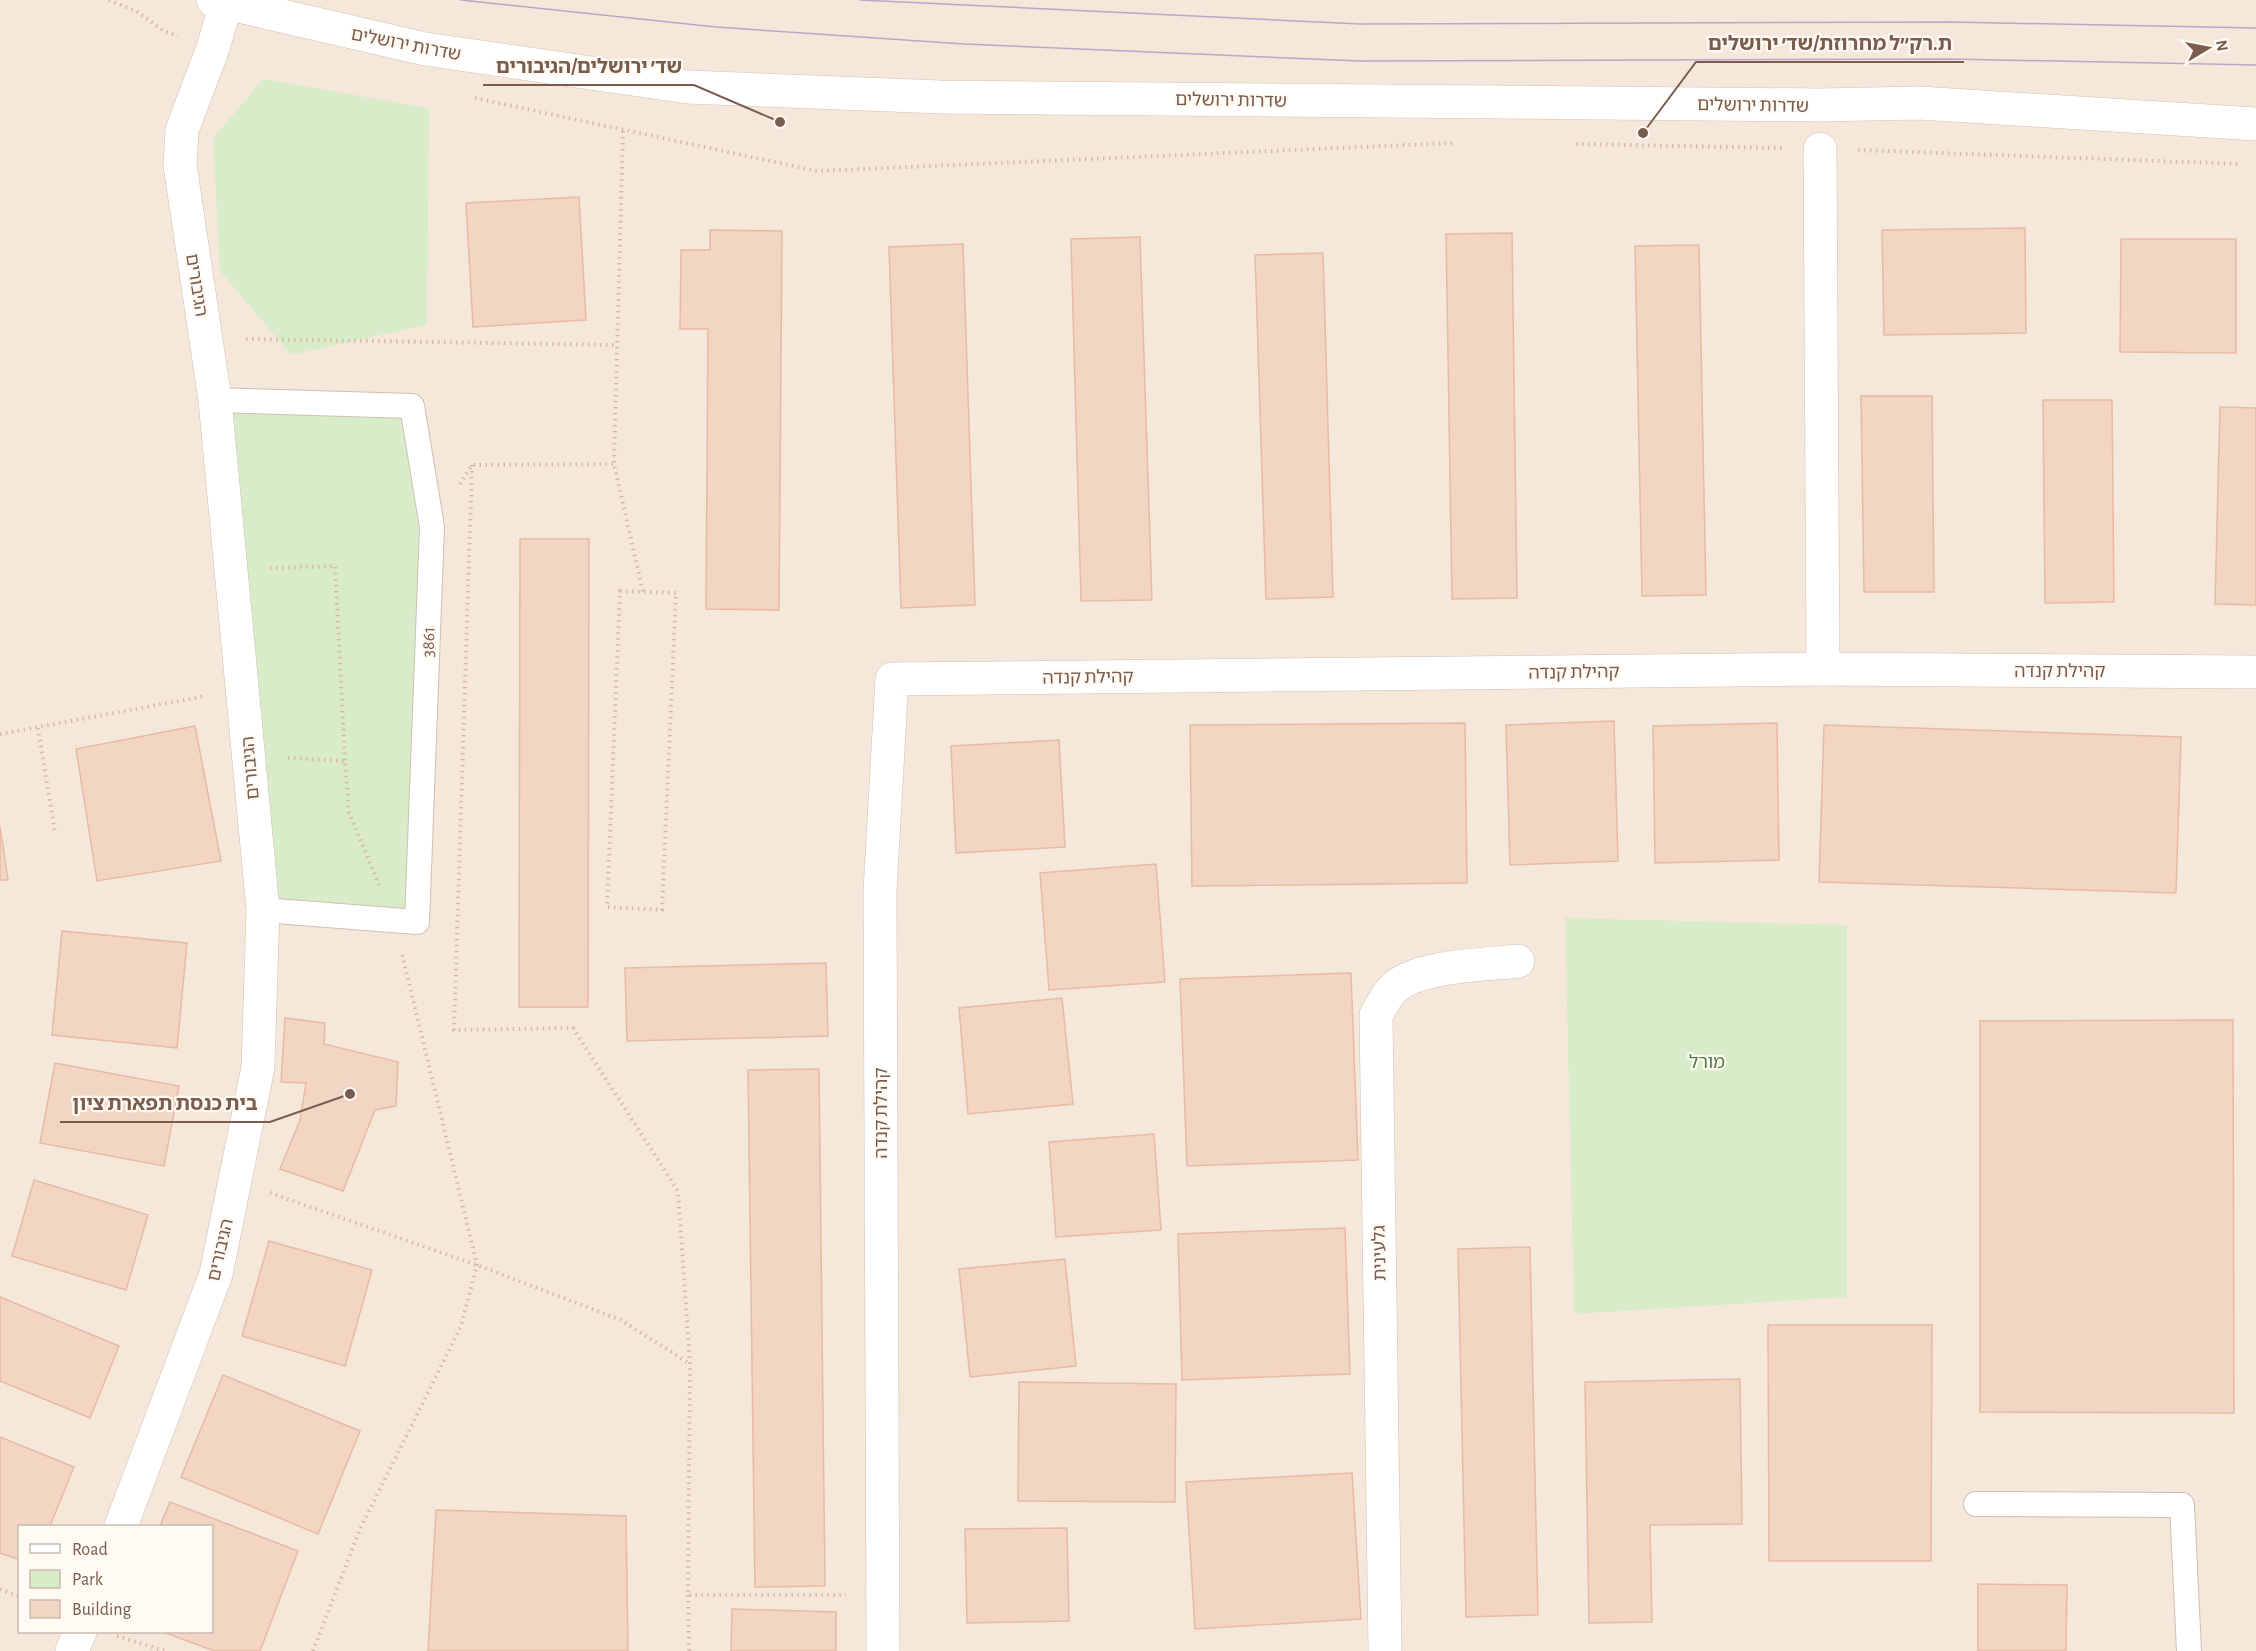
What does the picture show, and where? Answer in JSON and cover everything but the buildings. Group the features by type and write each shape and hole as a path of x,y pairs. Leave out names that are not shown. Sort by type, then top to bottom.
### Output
{"street":[{"name":"שדרות ירושלים","path":"222,2 425,50 688,87 941,97 1796,105 1919,103 2256,124"},
{"name":"הגיבורים","path":"122,1525 216,1274 258,1067 263,910 215,400 180,165 182,130 222,2"},
{"path":"1820,149 1823,669"},
{"name":"קהילת קנדה","path":"884,1651 880,891 891,679 1823,669 2256,672"},
{"name":"גלעינית","path":"1385,1651 1376,1015 1392,990 1410,977 1446,969 1518,961"},
{"path":"72,1651 80,1633"}],"lane":[{"name":"3861","path":"215,400 412,406 432,527 417,922 263,910"},
{"path":"1976,1504 2182,1505 2189,1651"}],"path":[{"path":"623,131 614,464 643,592"},
{"path":"244,328 255,401"},
{"path":"246,339 616,345"},
{"path":"472,465 614,464"},
{"path":"432,527 472,465"},
{"path":"472,465 454,1030 573,1028 678,1191 690,1364 689,1651"},
{"path":"265,568 334,566 349,812 394,921 477,1265 461,1326 360,1529 314,1651"},
{"path":"620,591 643,592 676,593 662,910 607,907 620,591"},
{"path":"0,734 243,689"},
{"path":"38,728 55,832"},
{"path":"286,758 345,761"},
{"path":"235,1181 477,1265 621,1320 690,1364"},
{"path":"0,1589 18,1597"},
{"path":"688,1595 883,1595"},
{"path":"112,1635 165,1651"}],"shaded area":[{"path":"0,0 2256,0 2256,1651 0,1651"}],"green space":[{"path":"263,79 429,108 427,325 291,355 220,271 213,138"},
{"path":"215,400 412,406 432,527 417,922 263,910"},
{"name":"מורל","path":"1565,918 1847,925 1847,1297 1574,1314"}],"tram line":[{"path":"461,0 716,27 964,44 1359,61 1950,59 2256,65"},
{"path":"860,0 1360,24 1951,22 2256,28"}],"place":[{"name":"שד׳ ירושלים/הגיבורים","path":"780,122"},
{"name":"ת.רק״ל מחרוזת/שד׳ ירושלים","path":"1643,133"},
{"name":"בית כנסת תפארת ציון","path":"350,1094"}]}
